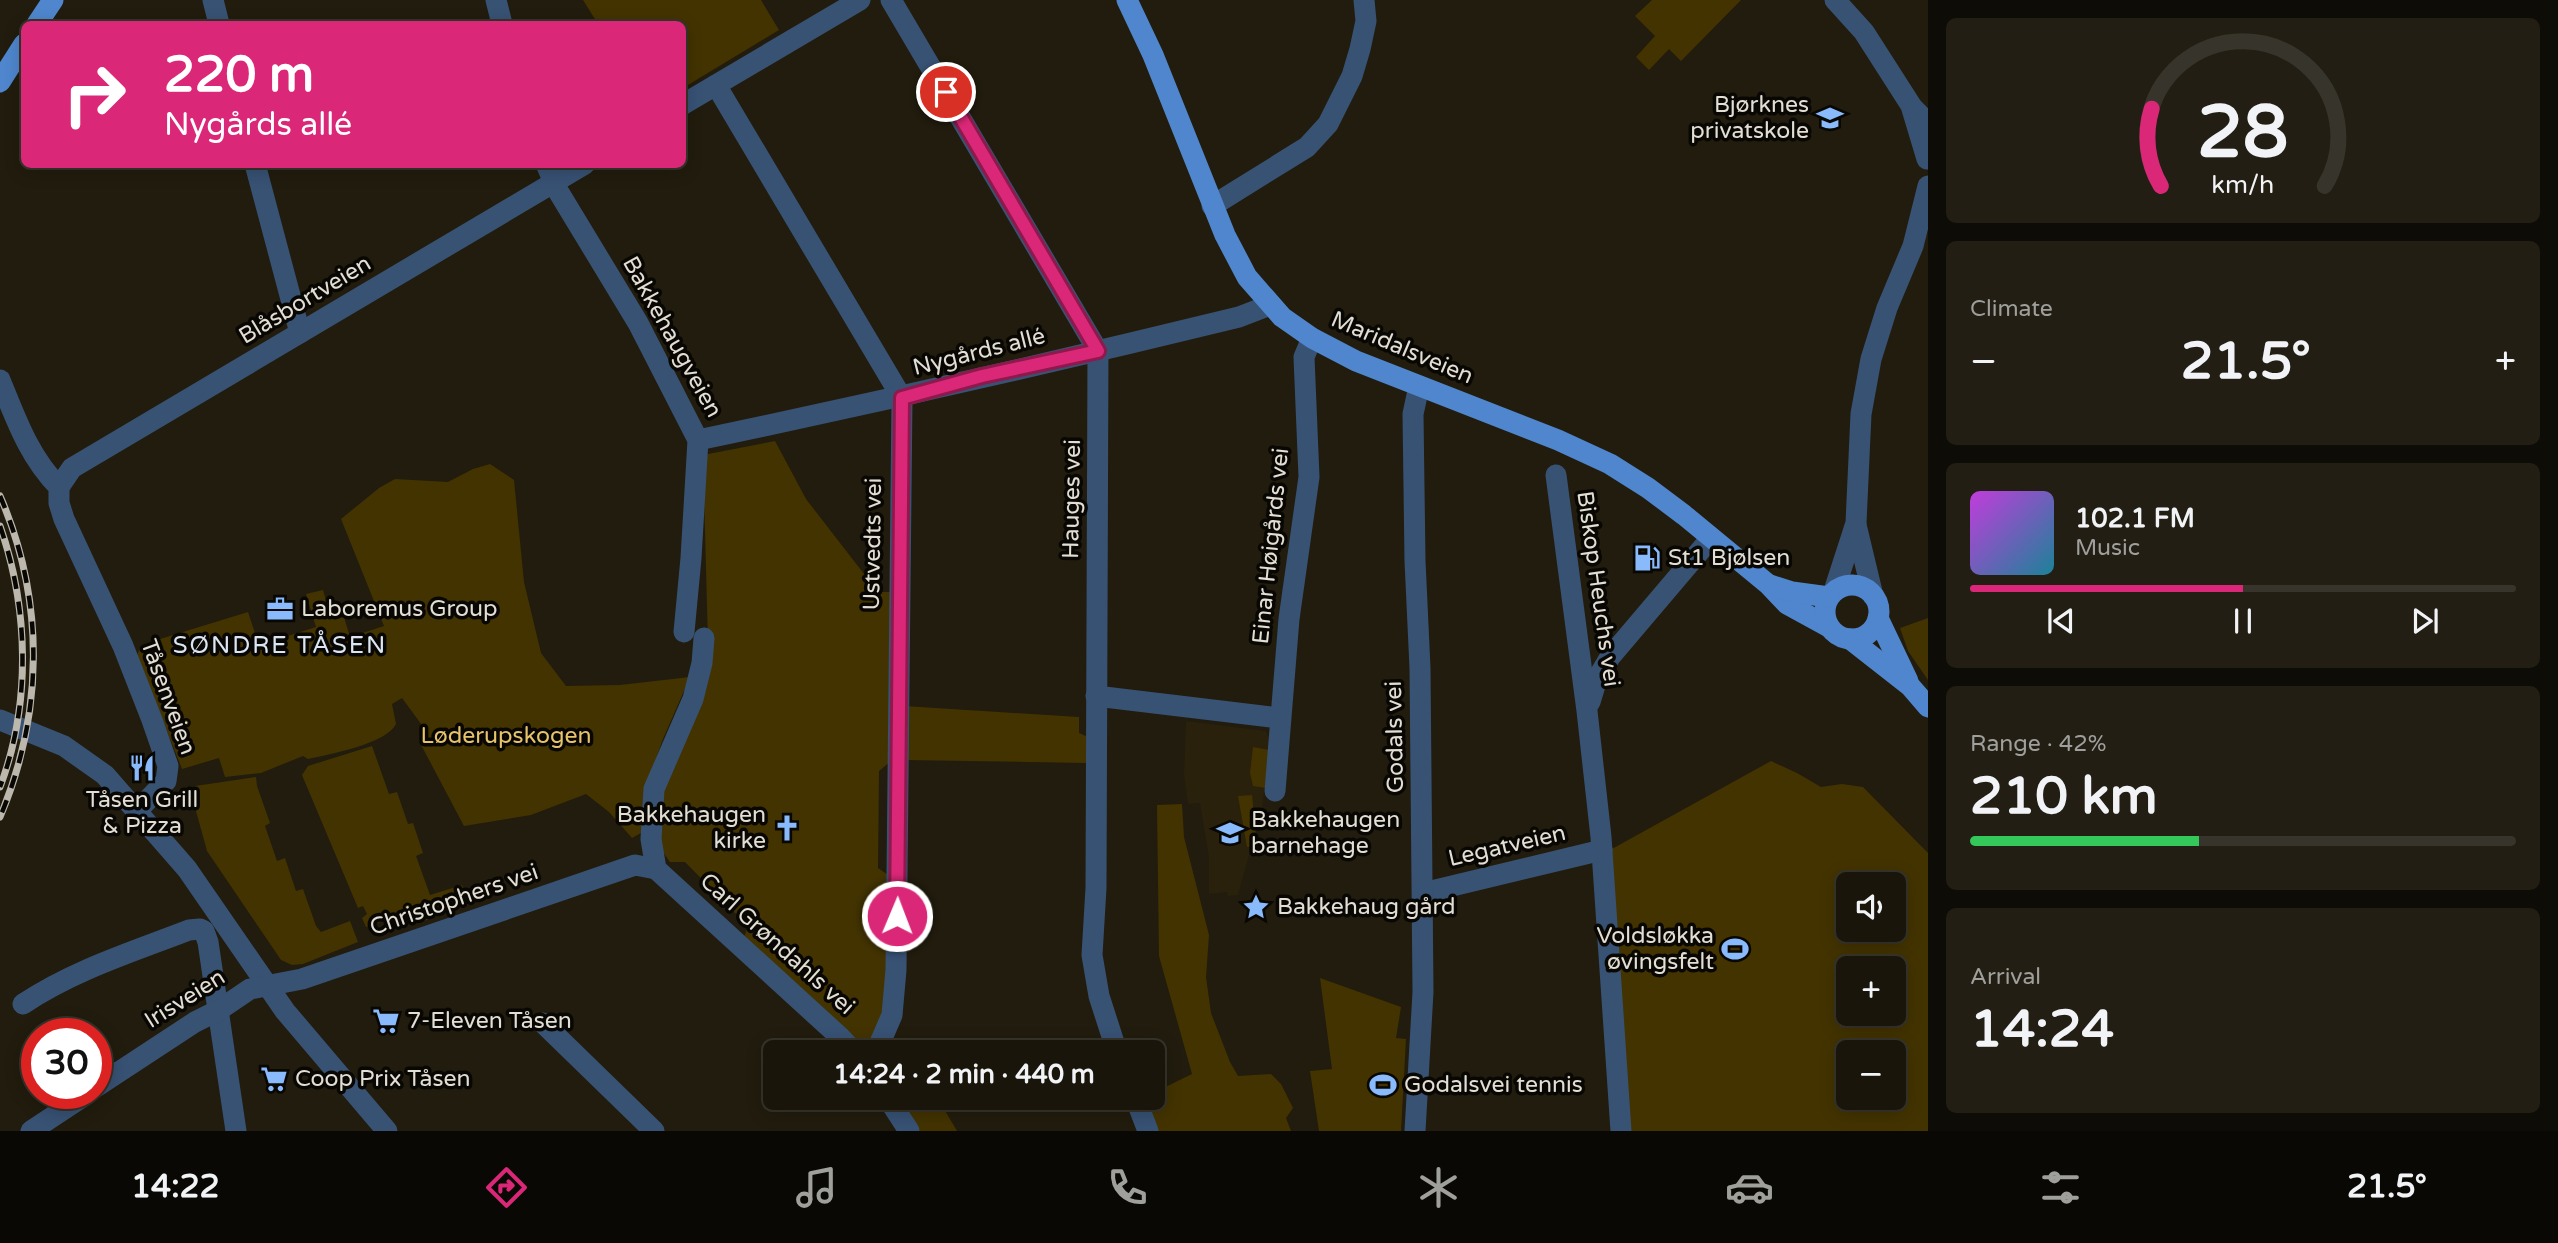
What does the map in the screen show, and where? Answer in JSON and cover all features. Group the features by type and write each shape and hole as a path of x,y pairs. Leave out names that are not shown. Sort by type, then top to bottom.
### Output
{"main road":[{"path":"39,21 53,0"},
{"name":"Maridalsveien","path":"1127,0 1153,55 1229,244 1247,277 1270,305 1312,338 1356,360 1570,445 1610,464 1656,493 1769,585 1787,604 1829,628"},
{"path":"0,82 21,49"},
{"name":"Maridalsveien","path":"1769,585 1792,592 1832,594"},
{"path":"1910,686 1878,618 1874,596 1855,585 1848,585 1832,594 1825,612 1829,628 1838,636 1850,639 1910,686 1928,707"},
{"path":"1850,639 1868,634 1878,618"}],"street":[{"path":"213,0 218,21"},
{"path":"496,0 501,21"},
{"path":"686,104 860,0"},
{"path":"891,0 1098,351"},
{"path":"1212,206 1307,147 1328,124 1352,76 1360,49 1366,21 1364,0"},
{"path":"1835,0 1876,48 1912,107 1928,123"},
{"path":"716,85 902,398"},
{"path":"1912,107 1928,158 1928,178"},
{"path":"257,168 300,332"},
{"name":"Blåsbortveien","path":"59,487 72,468 253,363 550,174 571,168"},
{"name":"Bakkehaugveien","path":"550,174 638,323 698,440 691,558 694,635 702,663 693,699 654,789 651,839 656,869"},
{"path":"1832,594 1856,523 1861,414 1871,359 1887,308 1913,246 1928,187"},
{"path":"1913,246 1928,227"},
{"name":"Nygårds allé","path":"698,440 902,398 982,376 1239,317 1270,305"},
{"name":"Einar Høigårds vei","path":"1275,791 1289,619 1309,477 1304,357 1312,338"},
{"name":"Hauges vei","path":"1098,351 1096,888 1092,956 1099,996 1113,1040"},
{"name":"Tåsenveien","path":"0,380 41,468 59,487 59,503 64,519 122,646 168,766 164,786 137,811"},
{"name":"Godals vei","path":"1415,1131 1423,992 1420,668 1413,414 1419,386"},
{"name":"Ustvedts vei","path":"881,1040 892,1015 896,970 902,398"},
{"name":"Biskop Heuchs vei","path":"1556,475 1587,710 1602,850 1621,1131"},
{"path":"1856,523 1874,596"},
{"name":"Biskop Heuchs vei","path":"1587,710 1597,679 1610,657 1711,538"},
{"path":"1096,696 1279,718"},
{"path":"0,720 44,736 89,761 105,775 196,881 301,1032 387,1131"},
{"name":"Legatveien","path":"1423,893 1602,850"},
{"name":"Christophers vei","path":"269,987 374,956 635,865 656,869"},
{"name":"Carl Grøndahls vei","path":"656,869 841,1040"},
{"path":"23,1004 47,988 86,969 189,930 200,929 208,942 236,1131"},
{"name":"Irisveien","path":"112,1076 250,989 269,987"},
{"path":"543,1023 654,1131"},
{"path":"31,1131 64,1109"},
{"path":"895,1110 909,1131"},
{"path":"1140,1110 1148,1131"}],"shaded area":[{"name":"Bakkehaugen barnehage","path":"1186,721 1266,731 1270,741 1262,808 1238,895 1228,896 1227,892 1209,894 1209,858 1200,803 1188,804 1184,775"}],"green space":[{"path":"583,0 761,0 779,30 686,86 686,21 596,21"},
{"path":"1652,0 1741,0 1681,61 1669,49 1649,70 1636,57 1655,36 1635,16"},
{"path":"775,441 806,499 878,592 891,592 891,761 879,771 878,868 891,877 885,1011 871,1040 856,1040 744,937 748,926 685,862 670,862 663,852 657,816 661,781 708,644 703,455"},
{"name":"Løderupskogen","path":"490,464 514,480 524,582 541,653 566,686 620,685 690,677 650,775 641,833 632,838 609,812 586,794 531,815 464,826 419,741 427,732 402,698 392,704 396,724 390,731 370,743 308,759 303,756 261,773 225,777 219,758 182,769 137,656 140,647 248,612 259,645 316,627 306,594 323,590 327,604 331,604 337,619 344,617 350,637 384,626 341,519 379,488 395,479 448,482 473,469"},
{"path":"1928,618 1928,680 1908,651 1900,628"},
{"path":"904,706 1079,717 1079,733 1086,736 1086,763 905,760"},
{"path":"372,746 389,794 397,792 408,824 413,823 423,853 416,856 430,895 462,885 469,904 424,921 418,909 366,927 362,918 367,914 363,906 358,908 302,775 308,766"},
{"path":"1253,747 1269,750 1266,788 1253,786 1250,773"},
{"path":"1771,761 1821,787 1842,784 1863,787 1928,853 1928,1131 1621,1131 1610,850"},
{"path":"256,777 270,823 265,826 277,861 285,858 296,891 303,889 316,926 321,932 350,921 358,942 303,964 292,965 281,960 207,851 191,793 195,786"},
{"path":"1252,795 1257,846 1247,847 1238,796"},
{"path":"1182,804 1184,837 1209,935 1206,977 1211,1013 1230,1062 1238,1076 1271,1074 1281,1084 1293,1108 1286,1118 1291,1131 1158,1131 1150,1110 1165,1110 1165,1087 1192,1074 1159,956 1157,805"},
{"path":"1320,978 1401,1007 1396,1038 1406,1039 1401,1131 1319,1131 1310,1071 1332,1069"},
{"path":"903,1110 945,1110 957,1131 916,1131"}],"railway":[{"path":"0,496 15,535 25,575 33,656 25,738 0,817"},
{"path":"0,526 17,590 22,657 17,723 0,787"}],"place":[{"name":"Bjørknes privatskole","path":"1830,118"},
{"name":"St1 Bjølsen","path":"1647,558"},
{"name":"Laboremus Group","path":"280,609"},
{"name":"Tåsen Grill & Pizza","path":"142,768"},
{"name":"Bakkehaugen kirke","path":"787,828"},
{"name":"Bakkehaugen barnehage","path":"1230,833"},
{"name":"Bakkehaug gård","path":"1256,907"},
{"name":"Voldsløkka øvingsfelt","path":"1735,949"},
{"name":"7-Eleven Tåsen","path":"386,1021"},
{"name":"Coop Prix Tåsen","path":"274,1079"},
{"name":"Godalsvei tennis","path":"1383,1085"}],"district":[{"name":"SØNDRE TÅSEN","path":"280,645"}],"route":[{"path":"897,916 902,398 982,376 1098,351 946,92"}]}
